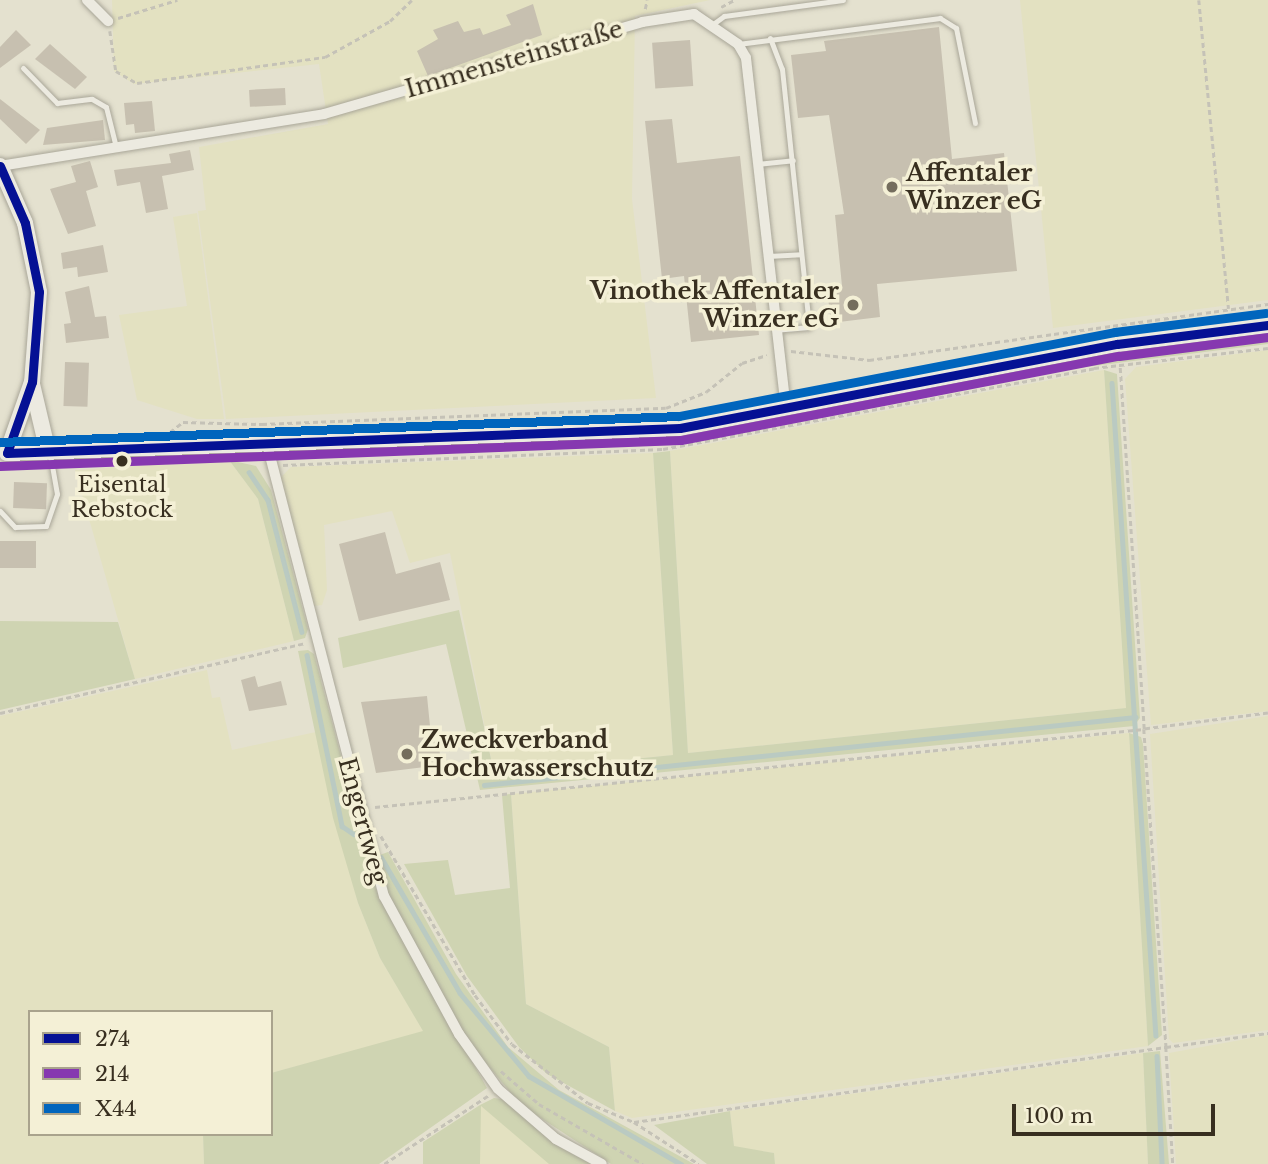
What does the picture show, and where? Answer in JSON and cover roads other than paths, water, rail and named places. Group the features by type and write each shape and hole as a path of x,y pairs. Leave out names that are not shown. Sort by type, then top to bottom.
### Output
{"main road":[{"path":"0,166 35,258 39,292 32,382 7,453 629,432 786,410 1104,347 1268,325"},
{"path":"32,382 48,452"}],"street":[{"path":"87,0 108,21"},
{"name":"Immensteinstraße","path":"0,166 324,114 677,14 694,14 713,24 738,44"},
{"path":"738,44 746,58 777,352 786,410"},
{"name":"Engertweg","path":"267,444 374,872 398,925 459,1034 498,1089 556,1139 603,1164"}],"lane":[{"path":"713,24 724,16 843,0"},
{"path":"738,44 940,18 956,28 975,123"},
{"path":"770,38 782,69 809,327 775,330"},
{"path":"23,68 57,103 92,99 106,107 116,147"},
{"path":"757,164 793,160"},
{"path":"768,256 801,254"},
{"path":"0,511 15,527 46,526 57,494 48,452"}],"waterway":[{"path":"1112,383 1156,1036"},
{"path":"249,472 268,500 302,632"},
{"path":"307,655 342,826 354,834"},
{"path":"484,785 1135,717"},
{"path":"381,857 460,993 529,1076 681,1164"},
{"path":"1157,1056 1162,1164"}],"place":[{"name":"Affentaler Winzer eG","path":"892,187"},
{"name":"Vinothek Affentaler Winzer eG","path":"853,305"},
{"name":"Eisental Rebstock","path":"122,461"},
{"name":"Zweckverband Hochwasserschutz","path":"407,754"}]}
